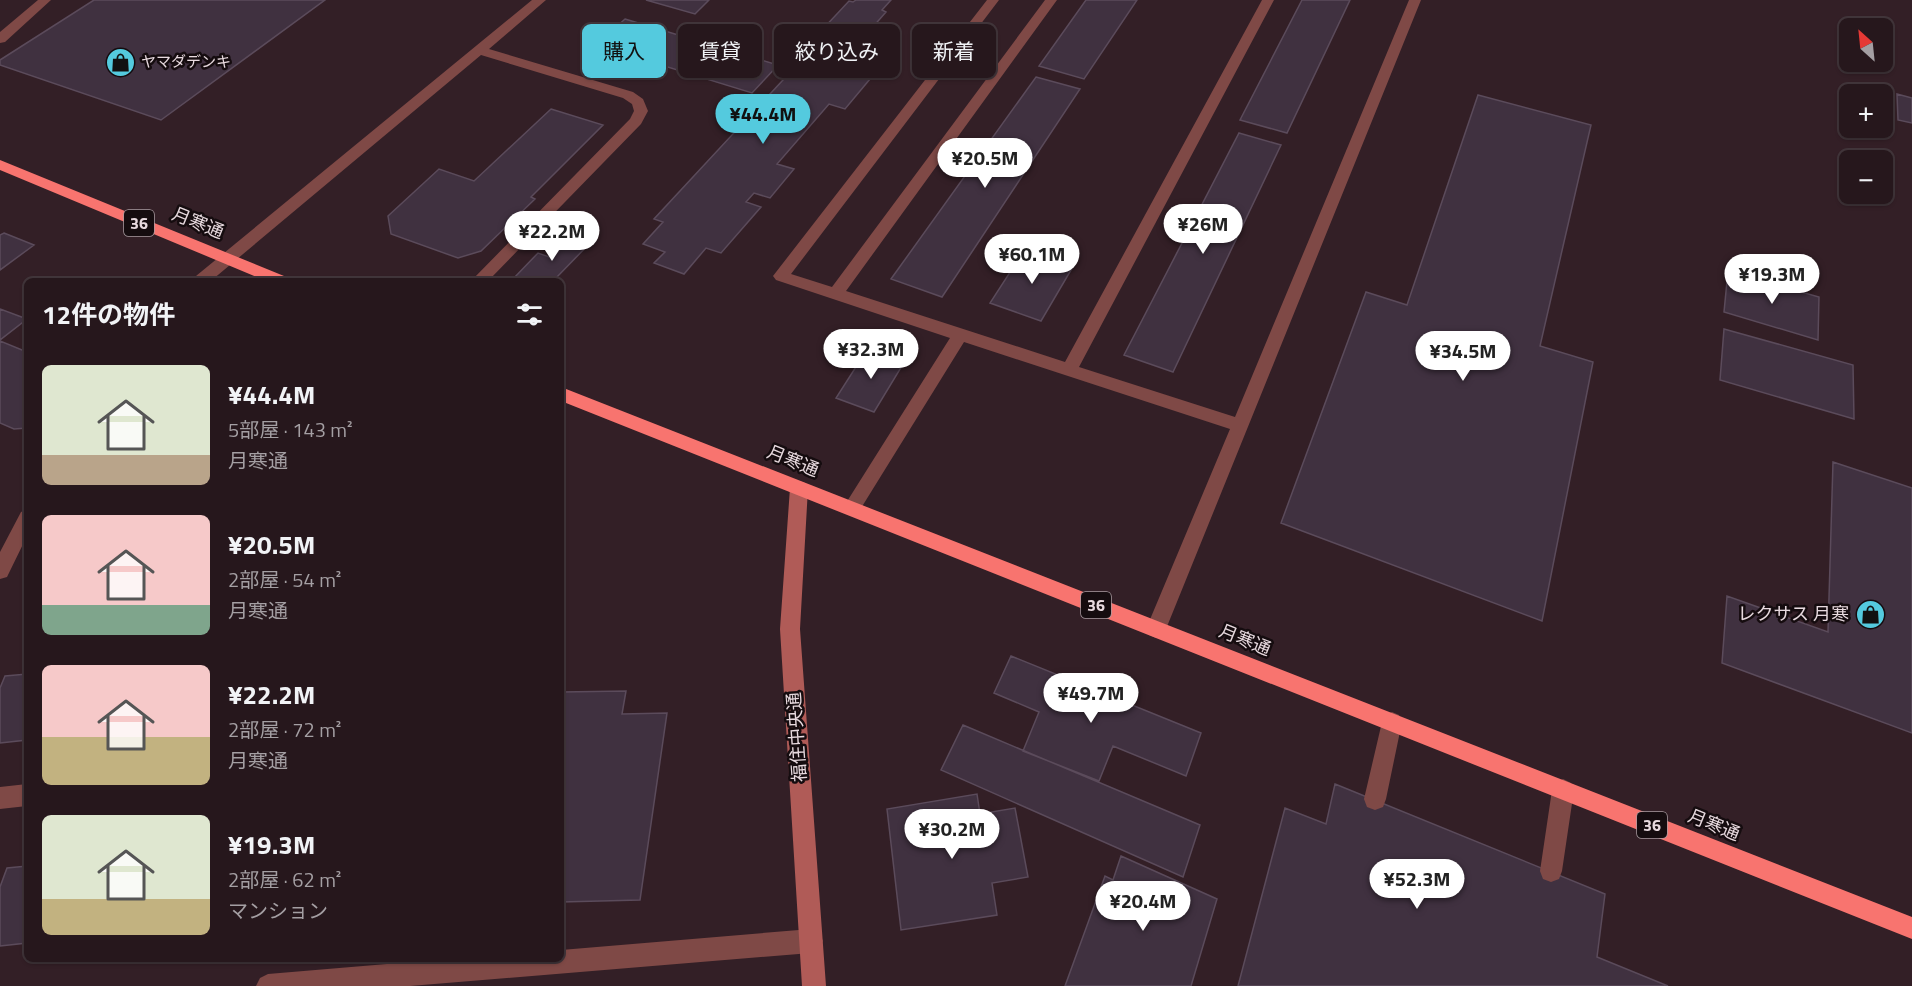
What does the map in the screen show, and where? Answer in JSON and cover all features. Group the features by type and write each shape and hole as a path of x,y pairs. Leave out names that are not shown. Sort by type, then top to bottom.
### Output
{"highway":[{"name":"月寒通","path":"0,165 273,278"},
{"name":"月寒通","path":"564,395 1912,928"}],"street":[{"path":"0,39 45,0"},
{"path":"204,278 540,0"},
{"path":"993,0 781,276 1239,425"},
{"path":"836,294 1051,0"},
{"path":"1070,370 1268,0"},
{"path":"1156,629 1415,0"},
{"path":"481,51 628,95 638,102 641,111 636,121 482,278"},
{"path":"852,508 960,335"},
{"name":"福住中央通","path":"799,488 790,629 814,986"},
{"path":"2,564 24,524"},
{"path":"1375,799 1392,722"},
{"path":"1551,871 1563,790"},
{"path":"0,798 24,795"},
{"path":"564,962 812,941"},
{"path":"268,986 558,962"}],"building":[{"name":"ヤマダデンキ","path":"94,0 325,0 161,120 0,65 0,60"},
{"path":"646,0 709,0 695,14"},
{"path":"856,0 891,0 882,10 886,12 875,24 828,24 849,1"},
{"path":"1086,0 1137,0 1084,79 1039,66"},
{"path":"1302,0 1350,0 1287,133 1240,120"},
{"path":"625,19 642,24 619,24"},
{"path":"666,31 678,35 678,70 666,67"},
{"path":"762,60 774,64 774,69 752,93 703,78 762,78"},
{"path":"1036,77 1080,89 942,297 891,279"},
{"path":"785,78 870,79 845,109 829,104 777,164 794,169 770,198 754,193 746,202 761,207 721,253 706,248 684,274 654,263 665,252 643,244 663,222 654,219"},
{"path":"1897,94 1912,98 1912,123 1898,120"},
{"path":"1478,95 1591,125 1540,346 1593,362 1542,621 1281,523 1366,292 1407,305"},
{"path":"551,109 603,125 531,197 535,199 481,251 458,258 391,234 388,216 439,169 474,181"},
{"path":"1239,133 1281,145 1173,372 1124,355"},
{"path":"4,233 34,245 0,270 0,235"},
{"path":"572,237 590,243 556,278 514,278 538,253 552,258"},
{"path":"1025,249 1074,265 1041,321 990,303"},
{"path":"1728,271 1819,297 1818,340 1724,312"},
{"path":"0,309 24,318 24,321 0,340"},
{"path":"1724,329 1853,365 1854,419 1720,380"},
{"path":"0,341 24,351 24,428 14,429 0,423"},
{"path":"868,348 905,361 874,412 836,398"},
{"name":"レクサス 月寒","path":"1833,462 1912,488 1912,733 1722,663 1727,596 1828,632"},
{"path":"1011,656 1201,733 1186,776 1113,746 1099,781 1023,751 1039,712 994,693"},
{"path":"24,674 24,740 0,743 0,688 5,676"},
{"path":"626,691 622,714 667,713 640,900 564,902 564,692"},
{"path":"963,725 1200,825 1183,877 941,770"},
{"path":"1335,784 1605,894 1597,957 1668,986 1238,986 1285,808 1326,824"},
{"path":"977,794 980,814 1015,808 1028,877 992,883 997,915 901,930 887,809"},
{"path":"1121,856 1217,899 1191,986 1065,986 1105,876 1113,880"},
{"path":"24,866 24,943 0,946 0,887 7,868"}],"place":[{"name":"ヤマダデンキ","path":"120,62"},
{"name":"レクサス 月寒","path":"1870,614"}]}
